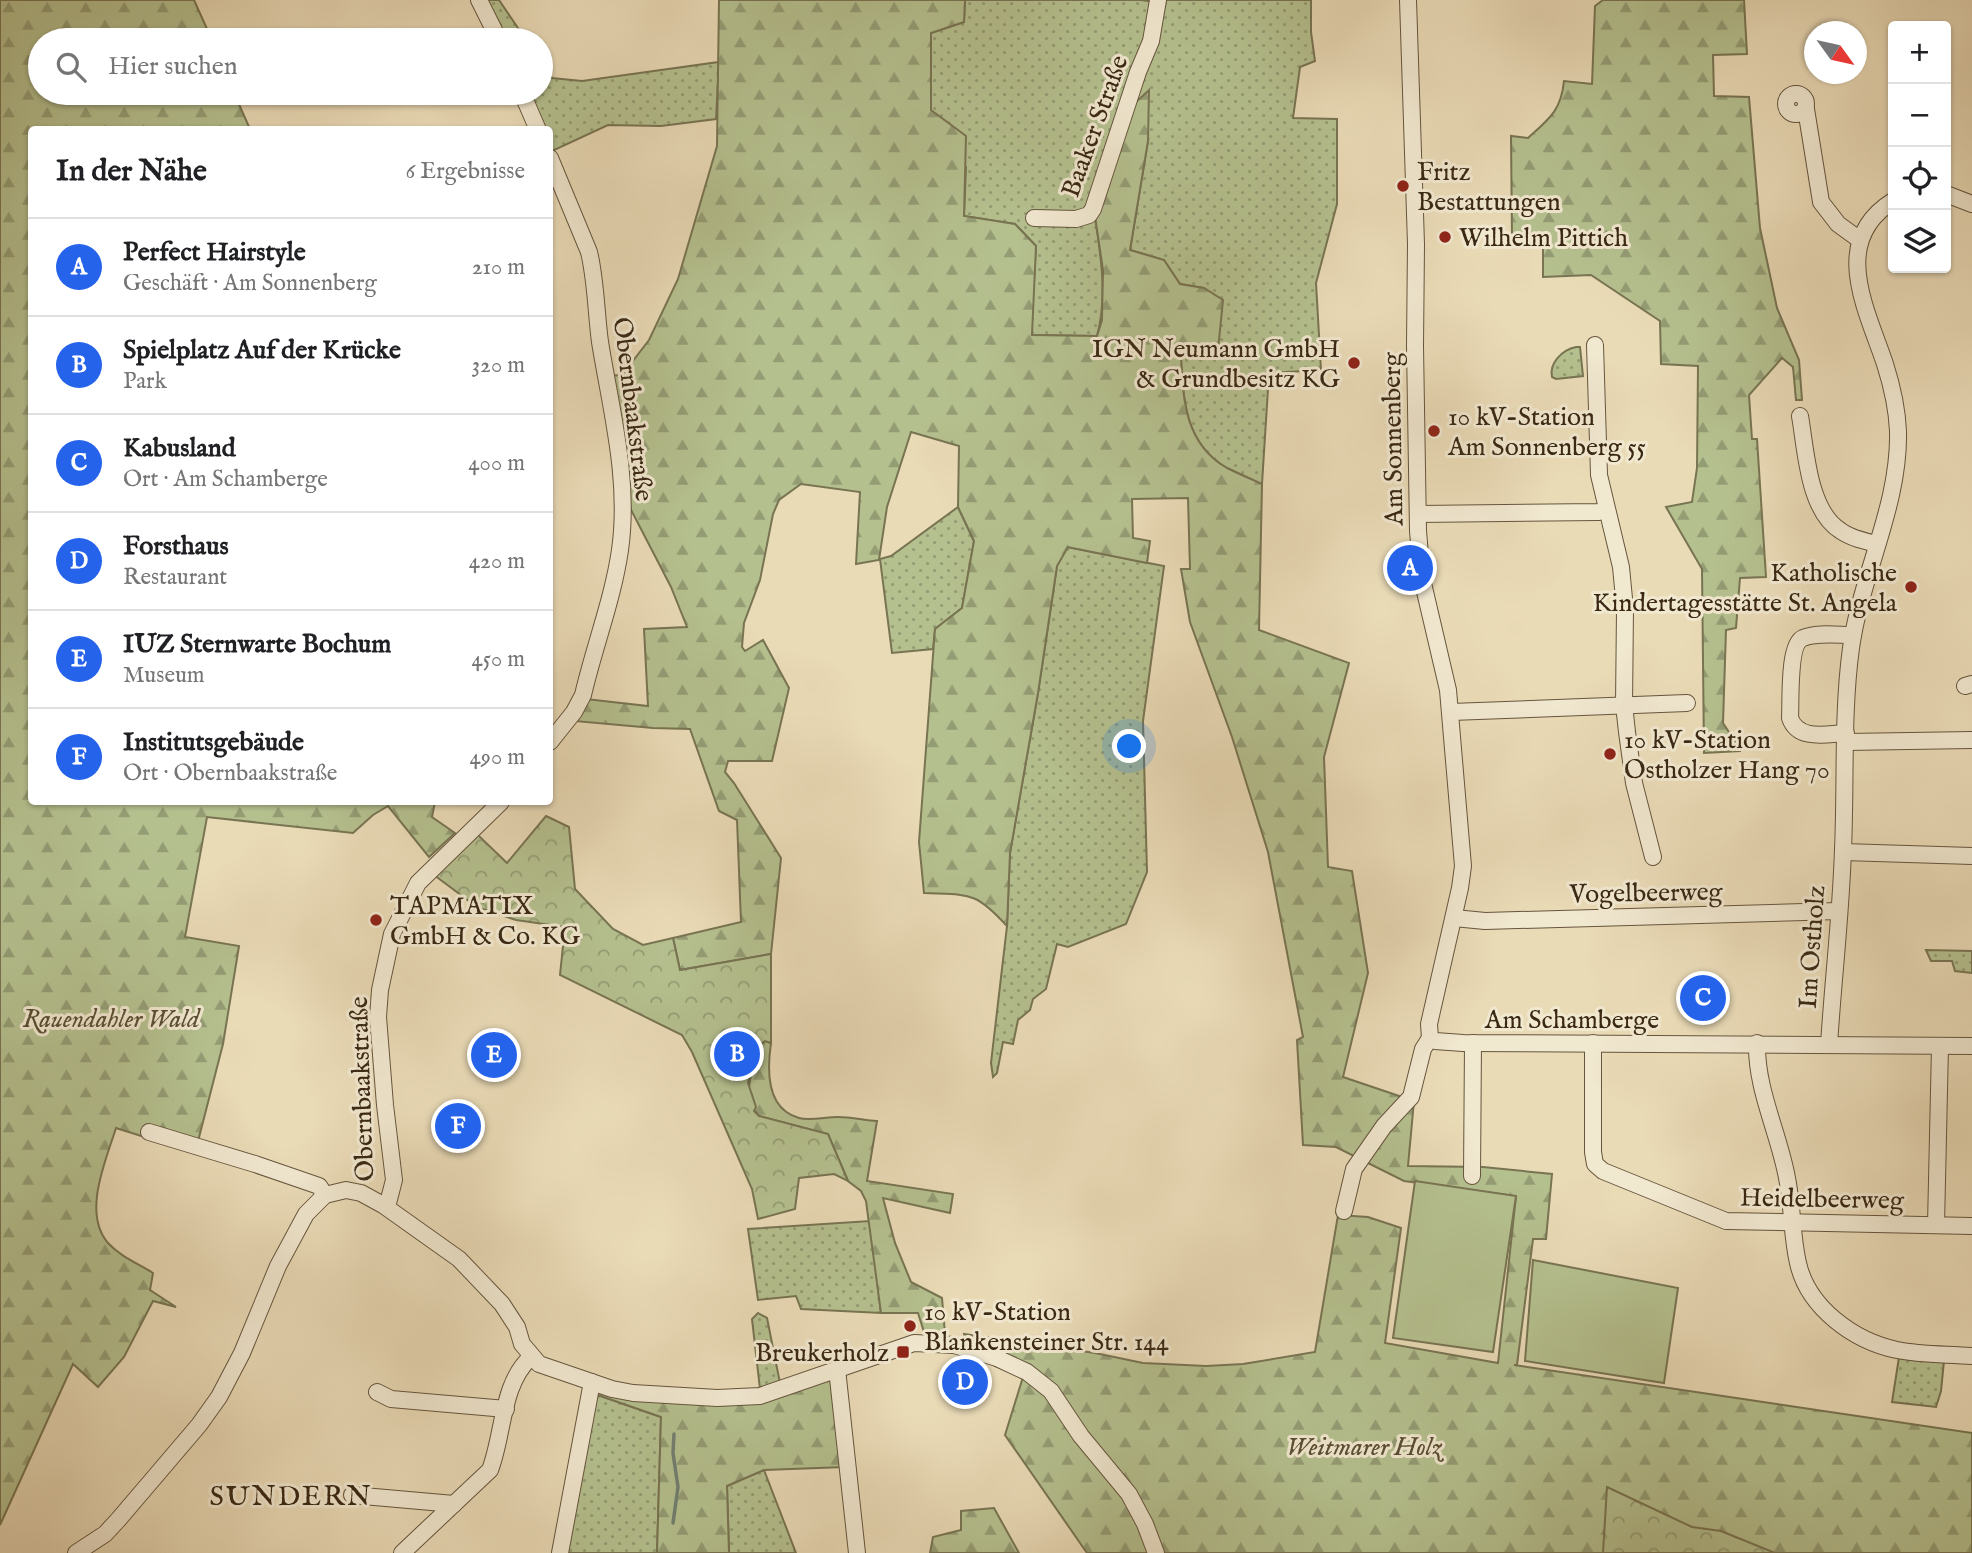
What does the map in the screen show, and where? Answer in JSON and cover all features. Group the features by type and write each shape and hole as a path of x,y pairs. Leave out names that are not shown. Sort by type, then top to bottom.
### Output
{"street":[{"path":"479,0 493,28"},
{"name":"Baaker Straße","path":"1034,218 1076,219 1089,215 1093,209 1138,72 1151,41 1158,0"},
{"name":"Am Sonnenberg","path":"1344,1211 1354,1169 1384,1126 1411,1097 1423,1049 1430,1038 1429,1024 1454,918 1463,866 1448,690 1422,579 1418,514 1416,244 1408,0"},
{"path":"527,105 536,126"},
{"path":"1805,109 1821,202 1838,224 1860,240 1878,213 1888,205"},
{"name":"Obernbaakstraße","path":"553,165 593,268 597,322 620,458 624,509 615,576 583,695 574,712 553,739"},
{"path":"1951,196 1972,204"},
{"name":"Im Ostholz","path":"1829,1045 1843,852 1846,738 1853,635 1894,480 1898,450 1898,423 1892,387 1858,281 1857,254 1860,240"},
{"path":"1595,345 1598,465 1623,588 1625,705 1634,783 1653,857"},
{"path":"1800,416 1818,506 1839,530 1877,544"},
{"path":"1418,514 1528,514 1599,512 1606,509"},
{"path":"1853,635 1805,637 1798,641 1793,651 1790,718 1793,727 1808,734 1846,738 1972,740"},
{"path":"1451,712 1687,703"},
{"name":"Obernbaakstraße","path":"387,1207 394,1180 378,1017 380,990 392,934 418,883 499,805"},
{"name":"Im Ostholz","path":"1843,852 1972,856"},
{"name":"Vogelbeerweg","path":"1454,918 1485,921 1839,911"},
{"path":"1430,1038 1444,1042 1473,1043"},
{"name":"Am Schamberge","path":"1472,1176 1473,1043 1972,1046"},
{"name":"Heidelbeerweg","path":"1593,1043 1593,1152 1594,1161 1600,1169 1722,1220 1972,1226"},
{"path":"1757,1044 1759,1080 1776,1129 1786,1170 1801,1273 1821,1307 1837,1322 1867,1340 1900,1351 1972,1356"},
{"path":"1936,1225 1940,1045"},
{"path":"149,1132 172,1135 319,1186 325,1195"},
{"path":"76,1553 104,1534 118,1520 205,1418 234,1370 287,1248 306,1214 325,1195 346,1190 361,1193 387,1207 459,1259 512,1318 522,1344 531,1357 547,1368 633,1393 741,1398 760,1396 902,1346 928,1343 968,1348 1027,1372 1051,1391 1081,1436 1129,1494 1156,1553"},
{"path":"402,1553 490,1470 512,1385 518,1370 531,1357"},
{"path":"836,1369 857,1553"},
{"path":"560,1553 592,1382"},
{"path":"377,1392 391,1399 506,1409"},
{"path":"352,1495 454,1504"}],"green space":[{"name":"Rauendahler Wald","path":"0,0 194,0 207,28 28,28 28,105 239,105 249,126 28,126 28,805 434,805 432,817 455,833 429,857 388,806 353,833 207,817 185,937 239,946 223,1044 195,1153 116,1128 102,1171 96,1202 100,1231 108,1243 153,1273 150,1290 176,1307 153,1301 124,1357 98,1387 73,1364 0,1525"},
{"path":"484,0 499,0 518,28 497,28"},
{"name":"Weitmarer Holz","path":"719,0 965,0 964,22 931,33 931,110 966,136 964,216 1015,224 1036,246 1032,335 1097,336 1102,320 1103,270 1093,203 1135,103 1149,90 1148,141 1130,250 1164,260 1180,284 1204,288 1223,300 1218,350 1181,357 1183,389 1189,420 1202,447 1227,468 1262,484 1259,630 1349,663 1324,757 1328,867 1352,871 1368,973 1343,1077 1414,1101 1408,1166 1483,1167 1552,1174 1546,1239 1533,1239 1517,1365 1514,1365 1972,1433 1972,1553 1087,1553 1005,1435 1023,1377 968,1355 964,1334 1095,1353 1143,1363 1206,1366 1243,1364 1315,1352 1338,1215 1368,1217 1401,1228 1385,1343 1498,1363 1516,1196 1404,1181 1336,1147 1303,1145 1297,1040 1303,1037 1268,852 1232,737 1190,622 1181,569 1190,569 1188,498 1132,499 1133,538 1150,541 1147,563 1068,547 1057,566 1010,853 1007,926 987,906 971,897 924,893 919,842 935,629 962,608 974,541 958,507 959,446 911,432 887,507 879,560 856,564 860,492 801,484 779,500 773,514 760,580 744,623 742,647 745,651 763,640 789,688 772,761 728,761 725,772 781,858 771,954 680,970 673,938 741,922 737,820 719,811 690,729 574,721 586,699 648,706 644,629 687,627 671,587 627,502 609,376 622,375 649,340 678,279 717,146"},
{"path":"965,0 1311,0 1315,61 1300,67 1293,118 1337,119 1337,204 1316,283 1321,370 1269,373 1262,484 1227,468 1213,458 1202,447 1189,420 1181,357 1203,351 1204,288 1180,284 1164,260 1130,250 1148,141 1093,203 1103,286 1097,336 1031,335 1036,246 1015,224 964,216 966,167 931,110 931,33 964,22"},
{"path":"1603,0 1744,0 1747,54 1713,55 1714,96 1749,97 1760,228 1777,308 1799,360 1802,400 1796,400 1793,367 1782,358 1749,395 1752,439 1757,439 1766,577 1740,578 1736,628 1726,630 1723,723 1736,743 1740,743 1740,751 1704,753 1702,569 1666,507 1692,502 1697,468 1698,366 1661,364 1660,321 1591,275 1543,277 1543,238 1512,239 1511,136 1528,138 1548,120 1560,100 1564,81 1592,84 1595,6"},
{"path":"719,62 716,119 661,126 608,125 553,151 553,126 539,126 530,105 553,105 553,78 582,81"},
{"path":"1580,347 1583,376 1556,379 1552,377 1558,358"},
{"path":"958,507 974,541 962,608 935,629 933,649 892,653 880,559 891,556"},
{"path":"1067,547 1164,566 1143,721 1147,872 1126,924 1068,947 1057,944 1046,989 1033,999 1030,1010 1018,1020 1013,1044 1003,1042 997,1073 993,1077 991,1063 1007,926 1010,853 1057,566"},
{"path":"546,816 569,827 575,889 613,929 643,945 673,938 680,970 771,954 771,1043 765,1041 760,1045 748,1083 756,1107 754,1111 759,1116 828,1134 848,1181 834,1174 799,1178 795,1209 758,1219 752,1189 682,1035 560,975 565,927 516,920 477,907 434,875 478,835 507,863"},
{"path":"1926,950 1972,951 1972,973 1955,971 1952,961 1931,961"},
{"path":"765,1041 771,1043 771,1087 780,1106 788,1113 803,1119 843,1117 877,1121 867,1181 953,1194 950,1213 883,1198 895,1243 911,1282 942,1298 945,1334 924,1332 918,1313 881,1313 866,1201 861,1191 848,1181 828,1134 759,1116 753,1108 750,1081 760,1045"},
{"path":"1415,1181 1516,1196 1493,1352 1393,1338"},
{"path":"870,1221 881,1313 801,1309 796,1296 758,1300 748,1229"},
{"path":"1533,1260 1678,1288 1664,1383 1525,1361"},
{"path":"758,1313 767,1318 780,1383 760,1389 752,1319"},
{"path":"1899,1357 1944,1361 1941,1391 1936,1407 1892,1402"},
{"path":"833,1376 845,1467 764,1470 727,1486 729,1553 657,1553 661,1417 592,1393 596,1389 719,1405"},
{"path":"592,1393 661,1417 657,1553 564,1553"},
{"path":"764,1470 796,1553 729,1553 727,1486"},
{"path":"1607,1487 1692,1527 1721,1531 1775,1553 1603,1553"},
{"path":"994,1508 1019,1553 930,1553 933,1537 961,1530 961,1511"}],"waterway":[{"path":"673,1523 678,1487 673,1453 674,1434"}],"place":[{"name":"Fritz Bestattungen","path":"1403,186"},
{"name":"Wilhelm Pittich","path":"1445,237"},
{"name":"IGN Neumann GmbH & Grundbesitz KG","path":"1354,363"},
{"name":"10 kV-Station Am Sonnenberg 55","path":"1434,431"},
{"name":"Perfect Hairstyle","path":"1410,568"},
{"name":"Katholische Kindertagesstätte St. Angela","path":"1911,587"},
{"name":"10 kV-Station Ostholzer Hang 70","path":"1610,754"},
{"name":"TAPMATIX GmbH & Co. KG","path":"376,920"},
{"name":"Kabusland","path":"1703,998"},
{"name":"Spielplatz Auf der Krücke","path":"737,1054"},
{"name":"IUZ Sternwarte Bochum","path":"494,1055"},
{"name":"Institutsgebäude","path":"458,1126"},
{"name":"10 kV-Station Blankensteiner Str. 144","path":"910,1326"},
{"name":"Breukerholz","path":"903,1352"},
{"name":"Forsthaus","path":"965,1382"}],"district":[{"name":"SUNDERN","path":"291,1495"}]}
